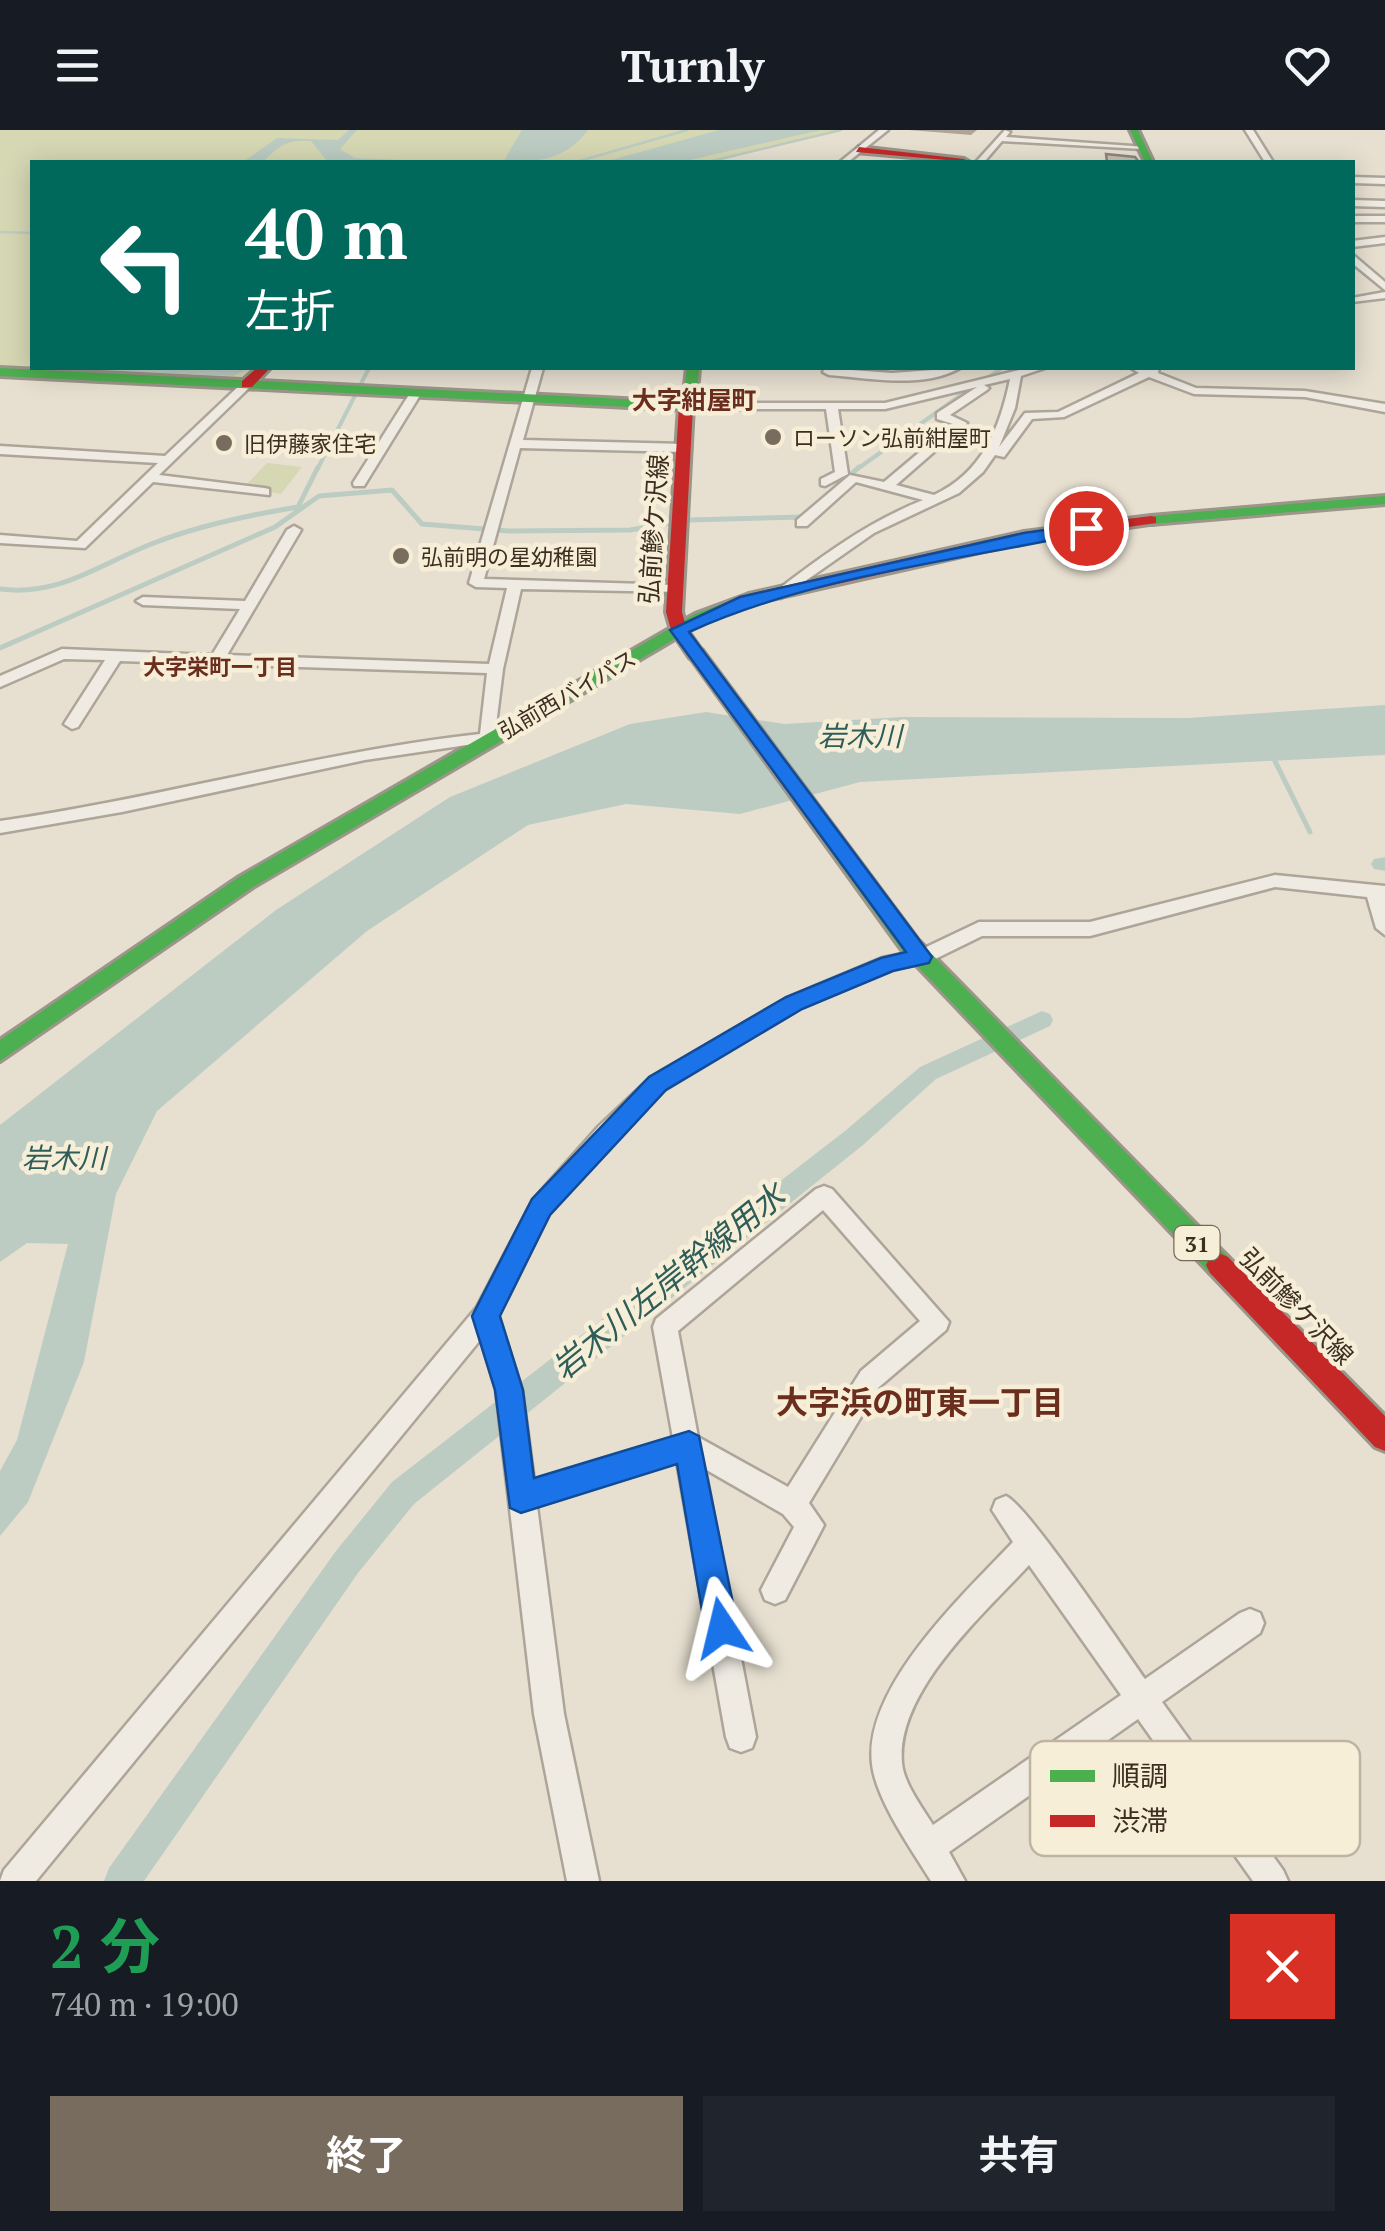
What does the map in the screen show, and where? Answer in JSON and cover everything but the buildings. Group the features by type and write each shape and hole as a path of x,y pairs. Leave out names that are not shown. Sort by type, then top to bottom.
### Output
{"main road":[{"path":"852,156 927,160"},
{"name":"弘前鰺ケ沢線","path":"693,370 674,612 685,638 916,951 1385,1437"},
{"path":"0,372 255,376 416,392 689,406"},
{"name":"弘前西バイパス","path":"0,1052 246,882 488,738 685,638 746,600 1024,537 1148,520 1385,500"}],"street":[{"path":"852,156 884,130"},
{"path":"982,160 1007,130"},
{"path":"1249,130 1268,160"},
{"path":"1000,138 1142,147"},
{"path":"1355,180 1385,180"},
{"path":"1355,203 1385,204"},
{"path":"1355,219 1385,219"},
{"path":"1355,244 1385,240"},
{"path":"1355,260 1385,287"},
{"path":"1355,300 1385,295"},
{"path":"537,370 476,583 676,588"},
{"path":"830,370 936,374 948,370"},
{"path":"689,406 886,406 971,386 995,374 1016,377 1034,370"},
{"path":"983,464 995,460 1029,416 1060,416 1141,370 1194,391 1305,394 1385,408"},
{"path":"886,406 891,371"},
{"path":"888,485 961,423 941,416 995,374"},
{"path":"0,539 80,545 255,376"},
{"path":"781,594 845,546 932,498 957,489 983,464 1011,406 1016,377"},
{"path":"359,483 416,392"},
{"path":"825,482 842,474 832,409"},
{"path":"517,444 686,448"},
{"path":"0,450 169,460"},
{"path":"150,478 264,492"},
{"path":"802,523 854,478 932,498"},
{"path":"217,658 294,530"},
{"path":"0,828 254,781 408,745 488,738 495,670 515,585"},
{"path":"143,601 249,605"},
{"path":"0,682 62,654 495,670"},
{"path":"72,724 115,656"},
{"path":"15,1881 486,1316 541,1207 658,1084 794,1003 980,928 1090,929 1275,881 1380,892 1385,928"},
{"path":"741,1737 665,1327 824,1196 938,1322 870,1378 793,1504"},
{"path":"486,1316 509,1390 550,1714 583,1881"},
{"path":"521,1498 689,1446 793,1504 810,1525 775,1590"},
{"path":"1006,1510 1174,1741"},
{"path":"949,1881 887,1768 888,1733 922,1664 1032,1542"},
{"path":"1079,1741 1250,1623"},
{"path":"929,1847 1030,1776"},
{"path":"1255,1856 1272,1881"}],"green space":[{"path":"0,130 838,130 712,160 30,160 30,368 0,367"},
{"path":"65,370 250,370 240,378"},
{"path":"267,463 302,467 281,494 244,487"}],"water":[{"path":"349,130 357,130 340,149 355,158 405,160 326,160 311,141 296,141 265,160 246,160 277,138 338,140"},
{"path":"522,130 588,130 571,147 550,157 504,160"},
{"path":"719,130 821,130 690,160 611,160"},
{"path":"89,370 245,370 233,376"},
{"name":"岩木川","path":"1385,705 1385,755 860,782 740,814 626,804 528,825 367,931 157,1111 116,1194 84,1362 28,1502 0,1536 0,1471 17,1440 68,1244 27,1243 0,1262 0,1125 276,910 450,797 630,724 706,712 784,724 903,717 1188,718"}],"waterway":[{"path":"583,160 687,130"},
{"path":"716,160 841,130"},
{"path":"1369,217 1385,215"},
{"path":"0,232 30,233"},
{"path":"317,470 368,370"},
{"path":"989,377 999,370"},
{"path":"856,470 965,392"},
{"path":"0,589 22,590 61,583 189,531 298,507 318,467"},
{"path":"813,509 859,467"},
{"path":"0,648 275,527 319,496 392,490 422,524 509,531 630,530 690,520 804,517"},
{"path":"1273,757 1310,832"},
{"name":"岩木川左岸幹線用水","path":"122,1881 347,1562 403,1493 854,1138 928,1073 1042,1020"}],"traffic: fast":[{"path":"1134,130 1148,160"},
{"path":"689,406 693,370"},
{"path":"0,372 686,406"},
{"path":"1151,520 1385,500"},
{"path":"0,1052 246,882 701,617 749,599"},
{"path":"696,654 910,945 1219,1265"}],"traffic: jam":[{"path":"859,150 946,160"},
{"path":"247,384 262,370"},
{"path":"686,406 674,612 679,630 696,654"},
{"path":"749,599 1024,537 1151,520"},
{"path":"1219,1265 1385,1437"}],"place":[{"name":"ローソン弘前紺屋町","path":"773,437"},
{"name":"旧伊藤家住宅","path":"224,443"},
{"name":"弘前明の星幼稚園","path":"401,556"}],"district":[{"name":"大字紺屋町","path":"694,399"},
{"name":"大字栄町一丁目","path":"220,666"},
{"name":"大字浜の町東一丁目","path":"920,1402"}],"route":[{"path":"722,1628 689,1446 521,1498 509,1390 486,1316 541,1207 607,1132 658,1084 794,1003 870,970 922,957 679,630 746,600 1024,537 1086,528"}]}
